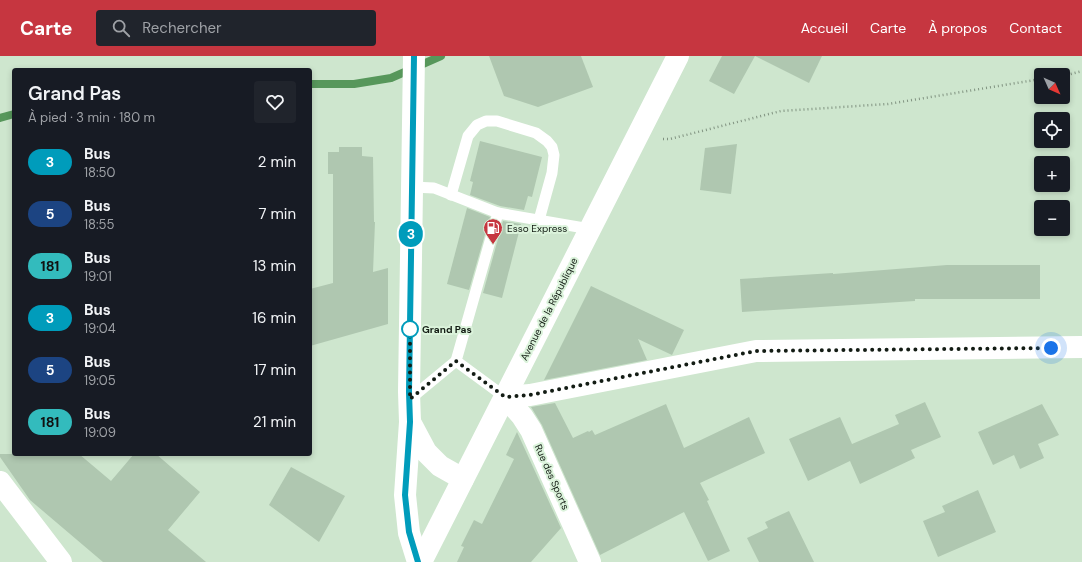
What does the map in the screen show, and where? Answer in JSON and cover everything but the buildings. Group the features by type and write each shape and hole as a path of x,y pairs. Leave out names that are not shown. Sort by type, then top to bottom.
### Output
{"main road":[{"path":"414,56 410,422 405,495 409,532 418,562"},
{"name":"Avenue de la République","path":"421,562 678,56"},
{"path":"505,397 530,395 756,351 1082,347"},
{"name":"Rue des Sports","path":"505,397 522,416 530,430 590,562"},
{"path":"410,422 426,452 440,466 463,479"},
{"path":"0,482 61,562"}],"lane":[{"path":"451,195 468,136 477,125 486,121 497,121 536,133 547,140 552,147 554,155 552,173 540,220"},
{"path":"412,187 434,188 498,213 590,229"},
{"path":"410,399 456,361 498,213"},
{"path":"456,361 505,397"}],"path":[{"path":"1070,74 1082,71"},
{"path":"639,132 657,138 670,139 781,111 888,104 1034,80"}],"waterway":[{"path":"312,84 354,84 391,78 441,56"},
{"path":"0,118 12,115"}],"bus line":[{"name":"3","path":"414,56 409,392 410,422 405,495 409,532 418,562"}],"place":[{"name":"Esso Express","path":"493,245"},
{"name":"Grand Pas","path":"410,329"}],"route":[{"path":"410,329 410,322 410,399 456,361 505,397 530,395 756,351 1051,348"}]}
